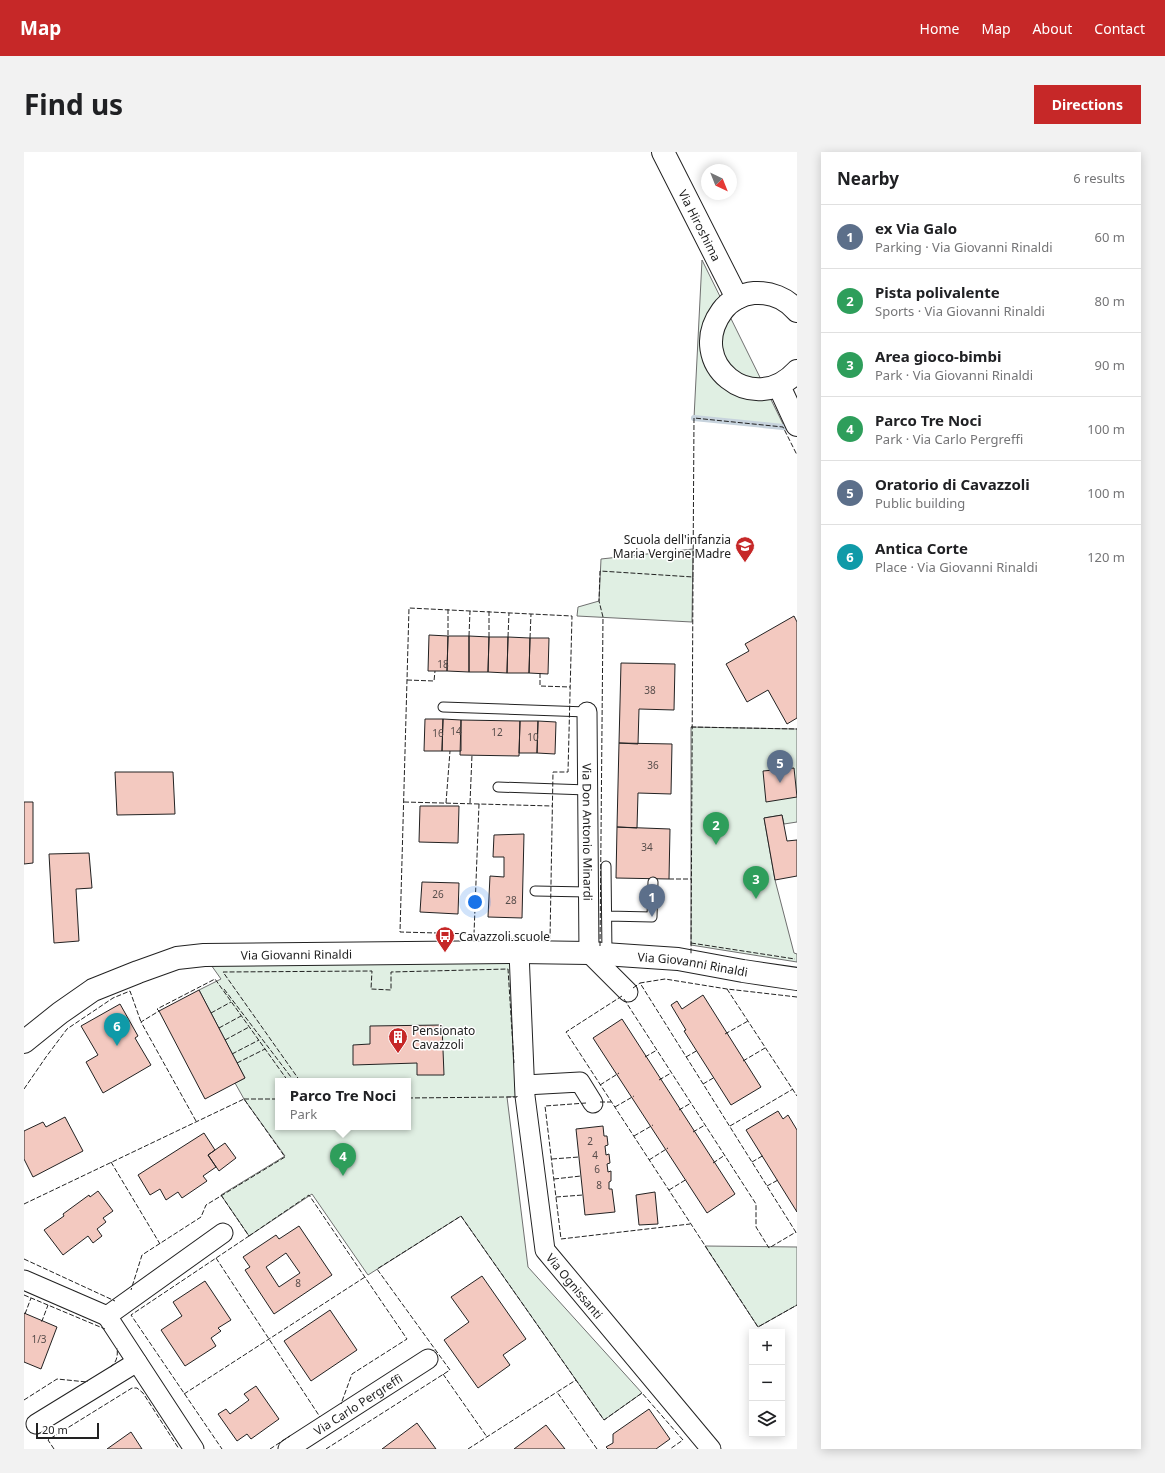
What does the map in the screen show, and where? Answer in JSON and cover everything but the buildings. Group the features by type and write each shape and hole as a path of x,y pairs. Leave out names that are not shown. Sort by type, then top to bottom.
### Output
{"street":[{"name":"Via Hiroshima","path":"663,152 737,298"},
{"path":"797,311 786,301 775,295 762,293 749,294 737,298 725,307 716,319 711,333 711,348 715,363 724,375 736,384 750,389 764,390 779,386 790,379 797,371"},
{"path":"779,386 797,425"},
{"name":"Via Don Antonio Minardi","path":"587,712 588,892 598,953"},
{"name":"Via Giovanni Rinaldi","path":"25,1042 60,1013 93,990 177,958 204,955 519,952 598,953 678,959 743,971 797,978"},
{"name":"Via Ognissanti","path":"519,952 525,1085 545,1250 711,1449"},
{"path":"598,953 628,992"},
{"path":"525,1085 580,1082 593,1103"},
{"path":"107,1316 223,1233"},
{"path":"24,1280 107,1316 194,1449"},
{"name":"Via Carlo Pergreffi","path":"288,1449 428,1359"},
{"path":"36,1424 137,1362"}],"lane":[{"path":"443,707 587,712"},
{"path":"498,787 588,790"},
{"path":"598,953 607,916 606,866"},
{"path":"607,916 652,917 653,882"},
{"path":"535,891 588,892"}],"green space":[{"path":"702,260 785,428 694,418"},
{"path":"693,549 692,622 577,616 578,607 599,601 601,559"},
{"path":"691,727 797,729 797,822 784,824 782,815 764,818 775,880 794,953 797,954 797,962 691,945"},
{"path":"519,952 525,1096 507,1097 528,1267 642,1393 604,1420 461,1216 368,1275 312,1194 249,1236 221,1195 285,1156 244,1099 235,1083 245,1078 199,990 221,979 204,955"},
{"path":"705,1246 797,1247 797,1305 758,1327"}],"waterway":[{"path":"694,418 793,428"}],"fence":[{"path":"693,577 694,418 783,427 797,455"},
{"path":"600,946 603,617 599,601 600,571 693,577 691,954"},
{"path":"474,934 400,932 409,608 572,616 568,772 553,772 550,939 473,938 474,934 479,804 552,806"},
{"path":"448,609 448,636"},
{"path":"469,636 470,611"},
{"path":"489,611 489,637"},
{"path":"508,637 509,613"},
{"path":"530,638 531,614"},
{"path":"407,680 434,681 435,671"},
{"path":"540,673 540,686 570,687"},
{"path":"691,727 797,729"},
{"path":"446,803 450,751"},
{"path":"470,803 472,755"},
{"path":"404,802 479,804"},
{"path":"669,879 691,879"},
{"path":"691,943 795,959"},
{"path":"298,1078 223,972 372,971 371,989 391,990 391,972 508,969 514,1063"},
{"path":"196,1121 141,1022 159,1011 157,1009 215,979 286,1078"},
{"path":"797,997 727,989 665,979 640,983 797,1234"},
{"path":"633,988 640,983"},
{"path":"224,989 292,1078"},
{"path":"727,989 797,1096"},
{"path":"24,1089 67,1029 113,998 130,991 141,1022"},
{"path":"622,996 566,1032 758,1327 797,1305"},
{"path":"624,999 756,1204 756,1227 769,1248 796,1232"},
{"path":"211,1013 231,1002"},
{"path":"219,1028 241,1016"},
{"path":"725,1034 748,1021"},
{"path":"225,1040 249,1027"},
{"path":"232,1054 259,1040"},
{"path":"743,1061 765,1048"},
{"path":"237,1063 265,1049"},
{"path":"645,1057 657,1050"},
{"path":"686,1057 698,1050"},
{"path":"600,1085 619,1073"},
{"path":"659,1080 671,1073"},
{"path":"703,1084 715,1077"},
{"path":"730,1126 793,1089"},
{"path":"411,1098 517,1097 517,1095"},
{"path":"615,1107 634,1096"},
{"path":"244,1099 275,1099"},
{"path":"24,1204 244,1099 285,1157 206,1205 201,1217 142,1255 131,1290"},
{"path":"600,1102 611,1102"},
{"path":"586,1103 545,1106 561,1239 690,1224"},
{"path":"679,1110 691,1103"},
{"path":"634,1136 653,1125"},
{"path":"693,1132 705,1125"},
{"path":"649,1160 668,1148"},
{"path":"713,1163 725,1155"},
{"path":"752,1162 764,1155"},
{"path":"552,1159 579,1157"},
{"path":"111,1162 160,1244"},
{"path":"554,1179 581,1176"},
{"path":"669,1190 687,1179"},
{"path":"767,1186 778,1180"},
{"path":"221,1195 249,1236 131,1315 222,1449"},
{"path":"249,1236 309,1195 407,1339 352,1374 341,1404"},
{"path":"556,1197 583,1195"},
{"path":"326,1449 450,1370 377,1269 461,1216 576,1380"},
{"path":"216,1258 320,1417"},
{"path":"24,1259 115,1301"},
{"path":"184,1394 365,1277"},
{"path":"24,1295 105,1329"},
{"path":"25,1314 31,1298"},
{"path":"41,1321 48,1305"},
{"path":"110,1367 116,1359 117,1348"},
{"path":"443,1374 487,1437"},
{"path":"24,1400 57,1379 88,1381"},
{"path":"597,1449 557,1392 576,1380 604,1420 642,1393 683,1440 670,1449"},
{"path":"54,1449 48,1440 132,1388 137,1388 143,1393 179,1449"},
{"path":"468,1449 557,1392"},
{"path":"270,1449 290,1436"}],"place":[{"name":"Scuola dell'infanzia Maria Vergine Madre","path":"745,563"},
{"name":"Oratorio di Cavazzoli","path":"780,783"},
{"name":"Pista polivalente","path":"716,845"},
{"name":"Area gioco-bimbi","path":"756,899"},
{"name":"ex Via Galo","path":"652,917"},
{"name":"Cavazzoli scuole","path":"445,953"},
{"name":"Antica Corte","path":"117,1046"},
{"name":"Pensionato Cavazzoli","path":"398,1054"},
{"name":"Parco Tre Noci","path":"343,1176"}]}
